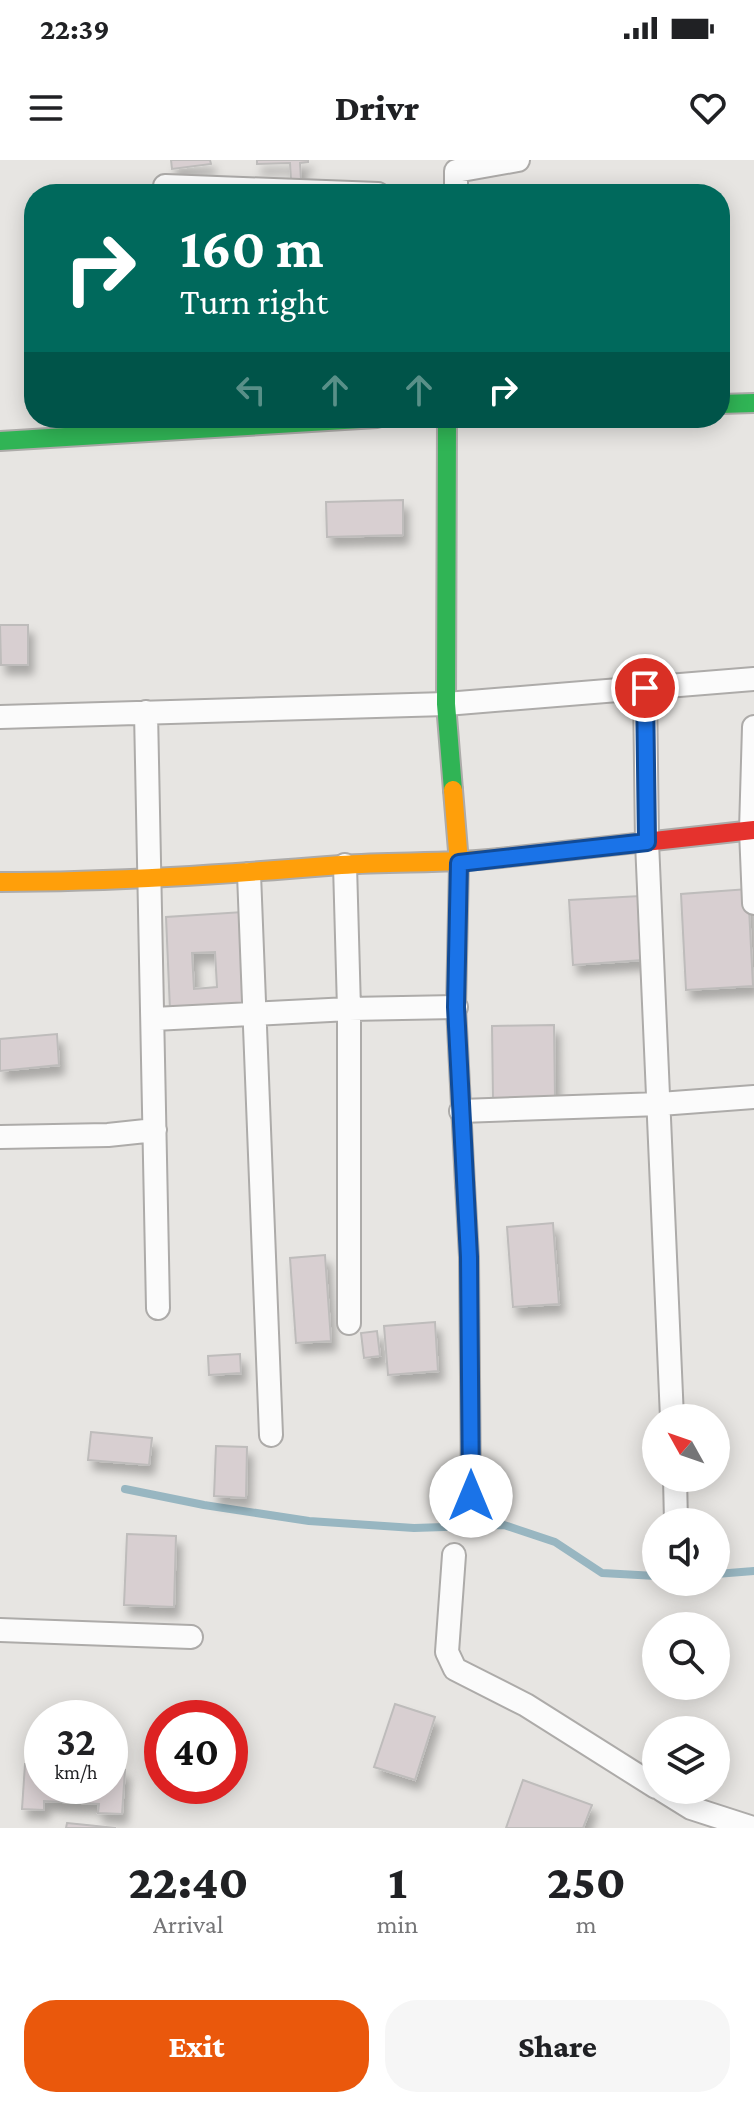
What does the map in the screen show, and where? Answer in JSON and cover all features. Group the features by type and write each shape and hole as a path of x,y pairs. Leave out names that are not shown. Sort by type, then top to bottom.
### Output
{"street":[{"path":"456,165 518,160"},
{"path":"730,404 754,403"},
{"path":"0,441 213,428"},
{"path":"447,428 446,704 459,863 456,1007 469,1257 471,1496"},
{"path":"0,717 446,704 754,679"},
{"path":"645,688 647,842 671,1404"},
{"path":"146,712 158,1308"},
{"path":"754,727 754,903"},
{"path":"0,882 151,879 345,865 459,863 753,830"},
{"path":"345,865 349,1009 349,1323"},
{"path":"249,874 271,1435"},
{"path":"154,1019 456,1007"},
{"path":"461,1111 660,1104 754,1097"},
{"path":"0,1137 108,1135 155,1130"},
{"path":"454,1555 447,1652 455,1669 526,1705 642,1778"},
{"path":"0,1630 191,1637"},
{"path":"685,1804 753,1828"}],"building":[{"path":"171,160 210,160 211,164 172,169"},
{"path":"257,160 308,162 300,163 301,180 291,180 290,163 257,164"},
{"path":"403,500 403,535 327,537 326,502"},
{"path":"0,625 28,625 28,665 1,665"},
{"path":"748,889 753,986 686,990 681,894"},
{"path":"640,896 643,960 573,965 569,900"},
{"path":"243,912 248,1005 170,1010 166,917","holes":["215,952 217,987 194,989 192,953"]},
{"path":"554,1025 555,1099 493,1100 492,1026"},
{"path":"57,1034 59,1065 0,1071 0,1039"},
{"path":"553,1223 559,1304 513,1307 507,1227"},
{"path":"325,1255 331,1341 296,1343 290,1258"},
{"path":"435,1322 438,1371 388,1375 384,1326"},
{"path":"377,1331 380,1356 364,1358 361,1333"},
{"path":"240,1354 241,1373 209,1375 208,1356"},
{"path":"91,1432 152,1438 149,1465 88,1460"},
{"path":"216,1446 247,1447 246,1498 214,1496"},
{"path":"127,1534 176,1536 174,1607 124,1605"},
{"path":"395,1704 435,1717 415,1780 374,1767"},
{"path":"24,1779 24,1804 44,1804 44,1810 22,1809"},
{"path":"523,1780 592,1805 583,1828 506,1828"},
{"path":"99,1804 123,1804 122,1814 98,1813"},
{"path":"67,1823 116,1828 66,1828"}],"waterway":[{"path":"125,1489 309,1521 414,1528 504,1525 555,1542 602,1573 642,1575"},
{"path":"730,1573 754,1571"}],"traffic: fast":[{"path":"730,404 754,403"},
{"path":"0,441 213,428"},
{"path":"447,428 446,704 453,790"},
{"path":"465,1185 469,1257 471,1496"}],"traffic: slow":[{"path":"453,790 459,863 456,1007 465,1185"},
{"path":"0,882 128,879 500,858"}],"traffic: jam":[{"path":"500,858 754,830"}],"route":[{"path":"471,1496 469,1257 456,1007 459,863 647,842 645,688"}]}
